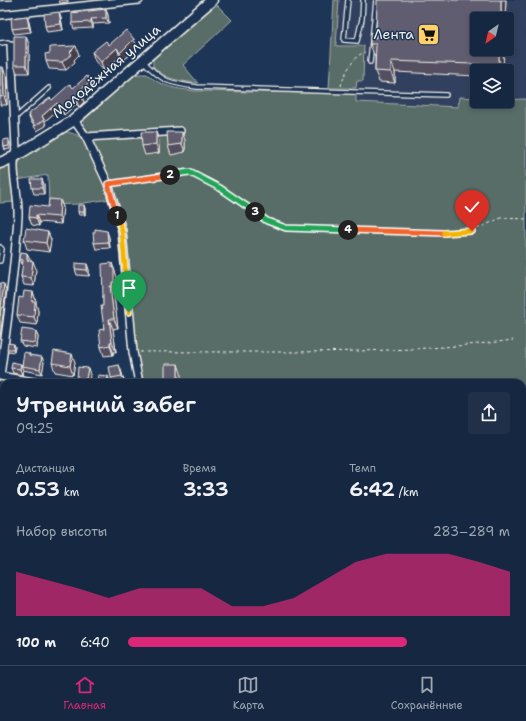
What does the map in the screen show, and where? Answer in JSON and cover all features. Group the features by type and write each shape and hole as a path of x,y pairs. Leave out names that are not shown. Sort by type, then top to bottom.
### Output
{"street":[{"path":"0,15 139,0"},
{"name":"Молодёжная улица","path":"0,163 14,157 74,120 212,0"},
{"path":"11,45 16,149 14,157 18,206 16,237 0,374 22,379"},
{"path":"74,120 86,137 108,184 122,231 133,352 138,379"},
{"path":"86,137 180,132"}],"lane":[{"path":"348,0 344,40 357,41 362,19 363,0"},
{"path":"370,62 376,0"},
{"path":"0,43 8,42 11,45"},
{"path":"142,60 158,77 172,83 196,87 340,90 446,95"},
{"path":"14,119 49,88"},
{"path":"0,247 2,249 0,261"}],"path":[{"path":"340,90 347,72 361,53 371,50"},
{"path":"108,184 189,172 220,188 267,221 286,228 452,233 472,231 501,218 526,219"},
{"path":"133,352 376,349 486,343 513,340"}],"shaded area":[{"path":"334,0 526,0 526,111 355,102 356,88 329,88"}],"green space":[{"path":"334,0 339,0 336,46 364,46 363,81 357,81 356,88 329,88"},
{"path":"216,4 232,20 183,65 198,83 173,79 158,71 153,66 153,59"},
{"path":"141,74 147,74 158,82 170,87 195,91 356,94 356,102 458,107 459,97 470,98 470,108 514,108 514,99 526,99 526,379 143,379 135,347 125,232 110,179 84,127 84,120 133,75"},
{"path":"66,132 78,136 87,145 110,199 78,204 49,205 48,175 17,180 17,167 22,157"},
{"path":"6,165 10,166 12,170 15,202 0,203 0,167"}],"building":[{"name":"Лента","path":"377,0 501,0 501,12 470,12 470,56 499,56 499,64 391,61 391,72 375,71 376,44 370,44 370,37 376,38"},
{"path":"106,9 106,18 91,19 91,22 72,23 72,13"},
{"path":"59,12 61,24 45,26 44,14"},
{"path":"27,16 29,27 12,29 11,18"},
{"path":"126,30 134,39 120,53 117,48 101,62 92,52 106,41 109,45"},
{"path":"14,36 26,36 26,65 14,65"},
{"path":"76,46 70,52 72,54 62,62 46,61 45,54 50,53 50,47"},
{"path":"0,67 3,67 4,96 0,97"},
{"path":"87,76 91,81 78,92 82,97 77,102 74,98 62,109 57,103 42,116 44,120 35,126 28,114 50,98 52,100 70,84 73,88"},
{"path":"141,132 156,132 156,144 142,146"},
{"path":"167,132 182,132 182,144 168,146"},
{"path":"9,139 9,146 4,147 3,140"},
{"path":"31,179 42,179 42,188 32,188"},
{"path":"49,199 60,200 59,217 36,215 36,218 29,217 30,205 48,207"},
{"path":"78,205 84,205 84,212 78,212"},
{"path":"26,228 48,232 46,243 24,240"},
{"path":"95,229 107,231 108,242 94,243 93,232 95,232"},
{"path":"21,252 27,253 27,260 33,261 31,278 21,277 23,260 20,259"},
{"path":"75,263 87,264 87,270 75,269"},
{"path":"112,263 112,268 114,268 114,282 112,282 112,286 110,286 114,319 109,319 112,342 110,342 110,345 101,347 99,330 104,329 101,306 103,306 102,264"},
{"path":"0,283 4,284 0,316"},
{"path":"24,291 33,292 32,302 35,302 34,317 17,315 19,297 23,298"},
{"path":"22,329 36,331 35,343 20,341"},
{"path":"8,343 14,344 13,349 7,349"},
{"path":"54,351 72,354 70,366 52,363"},
{"path":"24,352 29,353 29,355 42,357 40,369 22,366"},
{"path":"12,362 21,364 20,369 11,368"},
{"path":"165,364 178,364 178,379 165,379"},
{"path":"119,365 122,376 111,378 109,367"},
{"path":"78,367 88,368 86,379 77,378"},
{"path":"98,375 108,376 108,379 97,379"}],"place":[{"name":"Лента","path":"429,34"}],"route":[{"path":"129,312 122,231 108,184 189,172 220,188 267,221 286,228 452,233 472,231"}]}
